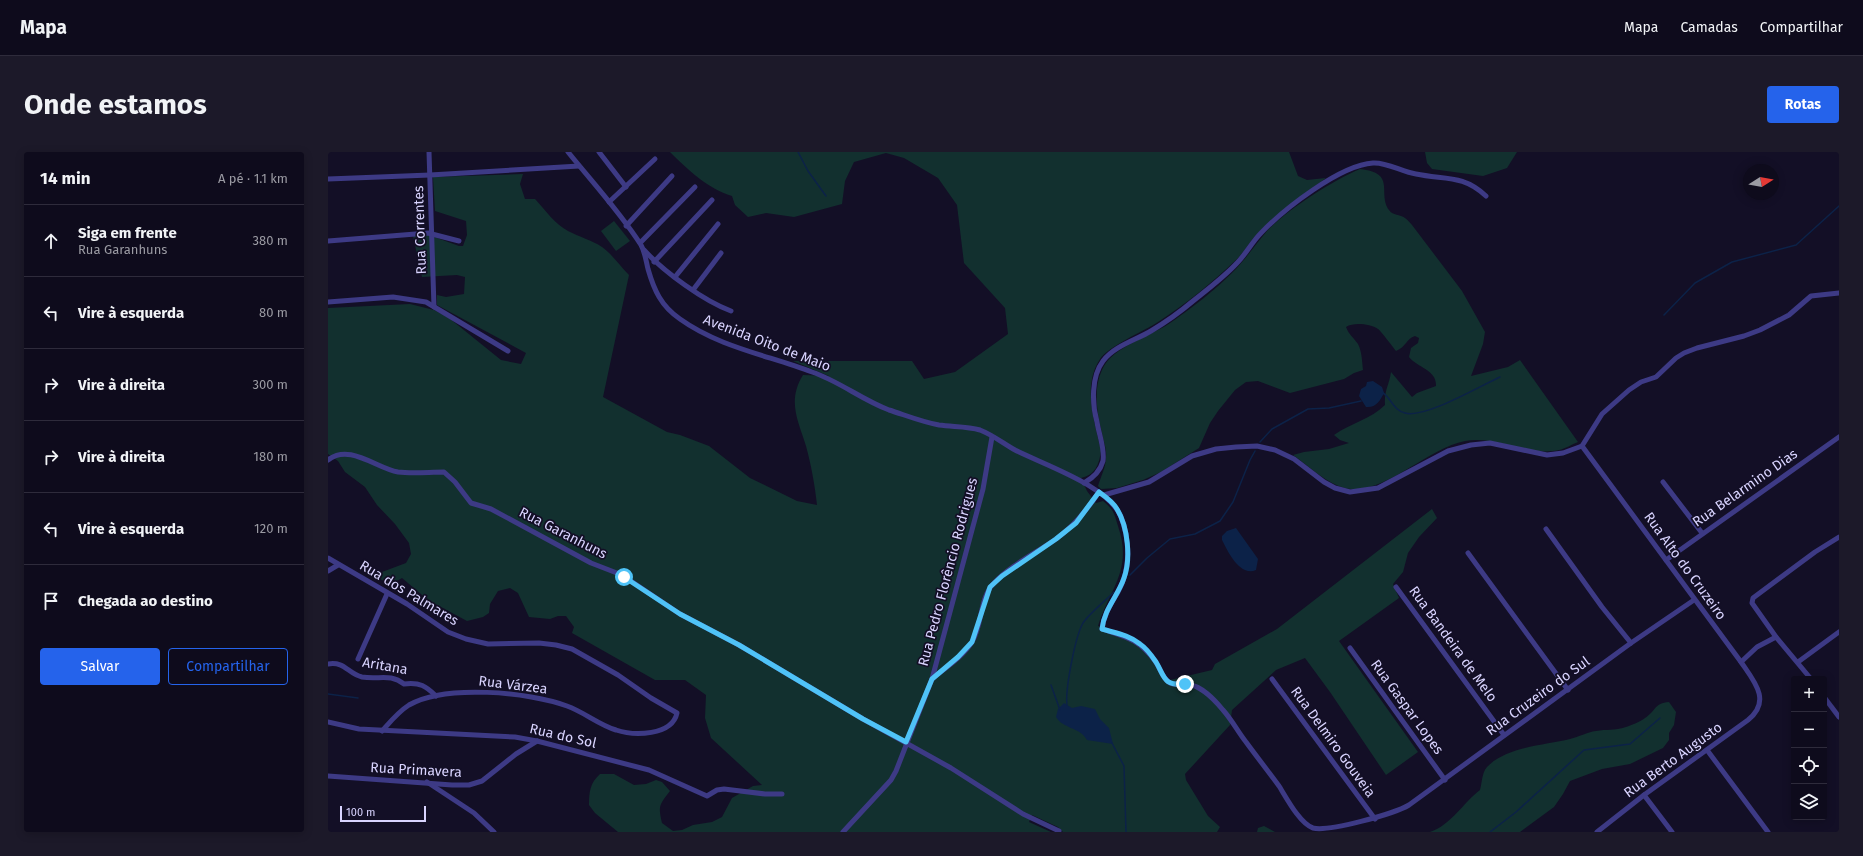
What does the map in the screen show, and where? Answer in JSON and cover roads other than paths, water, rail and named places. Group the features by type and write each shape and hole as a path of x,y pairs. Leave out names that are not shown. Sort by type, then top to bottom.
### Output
{"street":[{"name":"Rua Correntes","path":"429,152 434,307"},
{"name":"Avenida Oito de Maio","path":"568,152 640,243 644,250 651,279 658,297 670,312 679,319 704,334 730,345 824,376 872,403 890,410 938,425 978,430 1101,494"},
{"path":"599,152 626,187"},
{"path":"609,202 654,159"},
{"path":"1084,484 1097,474 1102,462 1103,452 1096,420 1094,393 1098,370 1104,360 1120,347 1151,331 1186,307 1236,264 1269,225 1314,190 1354,167 1376,163 1417,175 1442,176 1461,180 1473,185 1486,196"},
{"path":"328,179 430,175 579,166"},
{"path":"626,226 672,176"},
{"path":"640,243 695,187"},
{"path":"654,262 712,200"},
{"path":"675,277 718,224"},
{"path":"328,241 428,233 459,241"},
{"path":"644,250 654,262 693,290 713,303 731,311"},
{"path":"693,290 721,253"},
{"path":"932,679 958,657 972,642 987,594 995,582 1070,528 1101,494 1149,482 1192,456 1236,447 1257,446 1275,450 1294,459 1324,482 1335,488 1350,492 1378,488 1448,451 1471,445 1490,443 1547,456 1567,452 1582,446 1600,417 1619,398 1642,382 1656,377 1676,358 1684,353 1760,330 1789,315 1811,296 1839,293"},
{"path":"328,302 393,297 426,302 508,351"},
{"name":"Rua Pedro Florêncio Rodrigues","path":"843,832 890,780 896,771 906,742 932,679 983,489 992,437"},
{"name":"Rua Belarmino Dias","path":"1666,560 1839,437"},
{"name":"Rua Alto do Cruzeiro","path":"1582,446 1741,662 1755,683 1759,694 1760,705"},
{"name":"Rua Garanhuns","path":"328,460 336,455 348,454 392,471 444,472 455,482 471,503 491,509 591,564 622,574 680,614 739,645 857,716 906,742 980,786 1023,814 1059,831"},
{"path":"1663,482 1702,533"},
{"name":"Rua Cruzeiro do Sul","path":"1101,494 1114,505 1121,516 1128,555 1125,577 1106,611 1102,629 1130,637 1139,643 1156,662 1164,678 1172,684 1186,684 1195,686 1209,695 1228,715 1293,807 1310,827 1316,829 1375,819 1396,812 1417,800 1630,643 1694,600"},
{"path":"1546,529 1630,643"},
{"path":"1809,676 1776,637 1752,603 1753,598 1799,563 1839,537"},
{"path":"1468,553 1568,690"},
{"name":"Rua dos Palmares","path":"328,558 387,594 407,604 448,632 466,639 493,645 523,643 548,644 579,652 597,665 618,675 651,698 677,712"},
{"path":"328,571 338,565"},
{"name":"Rua Bandeira de Melo","path":"1396,587 1504,735"},
{"path":"358,659 387,594"},
{"path":"1798,662 1839,632"},
{"path":"1741,662 1753,650 1776,637"},
{"name":"Rua Gaspar Lopes","path":"1350,648 1445,780"},
{"name":"Aritana","path":"328,664 337,663 361,677 397,678 404,684 420,684 426,686 436,696"},
{"name":"Rua Delmiro Gouveia","path":"1272,679 1375,819"},
{"name":"Rua Várzea","path":"382,731 404,708 419,701 436,696 472,692 534,698 575,709 615,730 647,732 662,730 669,726 675,719 677,712"},
{"path":"1827,701 1839,717"},
{"name":"Rua Berto Augusto","path":"1598,832 1644,795 1753,716 1760,705"},
{"name":"Rua do Sol","path":"328,722 359,729 382,731 515,737 537,741 648,770 706,796 716,790 724,788 765,794 782,794"},
{"name":"Rua Primavera","path":"328,776 463,785 476,783 487,778 516,754 537,741"},
{"path":"1707,750 1768,832"},
{"path":"426,782 474,813 494,832"},
{"path":"1644,795 1672,832"}],"water":[{"path":"1373,381 1382,387 1384,393 1375,405 1366,407 1359,396 1361,389 1366,386 1367,382"},
{"path":"1236,528 1258,559 1256,570 1250,571 1240,567 1231,557 1222,540 1222,536 1227,531"},
{"path":"1064,703 1072,708 1081,706 1095,709 1100,719 1109,728 1113,744 1087,740 1080,733 1059,721 1056,717 1058,709"}],"waterway":[{"path":"798,152 808,171 826,196"},
{"path":"1664,315 1695,283 1732,262 1796,245 1839,206"},
{"path":"1383,393 1398,410 1401,412 1414,414 1452,401 1500,377"},
{"path":"1260,442 1272,429 1308,409 1329,408 1361,401"},
{"path":"1130,575 1147,558 1170,539 1195,534 1220,521 1233,502 1255,451"},
{"path":"1067,705 1069,676 1080,630 1083,623 1089,616 1114,592"},
{"path":"1051,685 1060,710"},
{"path":"328,694 358,698"},
{"path":"1490,832 1516,812 1584,750 1630,744 1660,718"},
{"path":"1112,743 1124,766 1126,832"}]}
